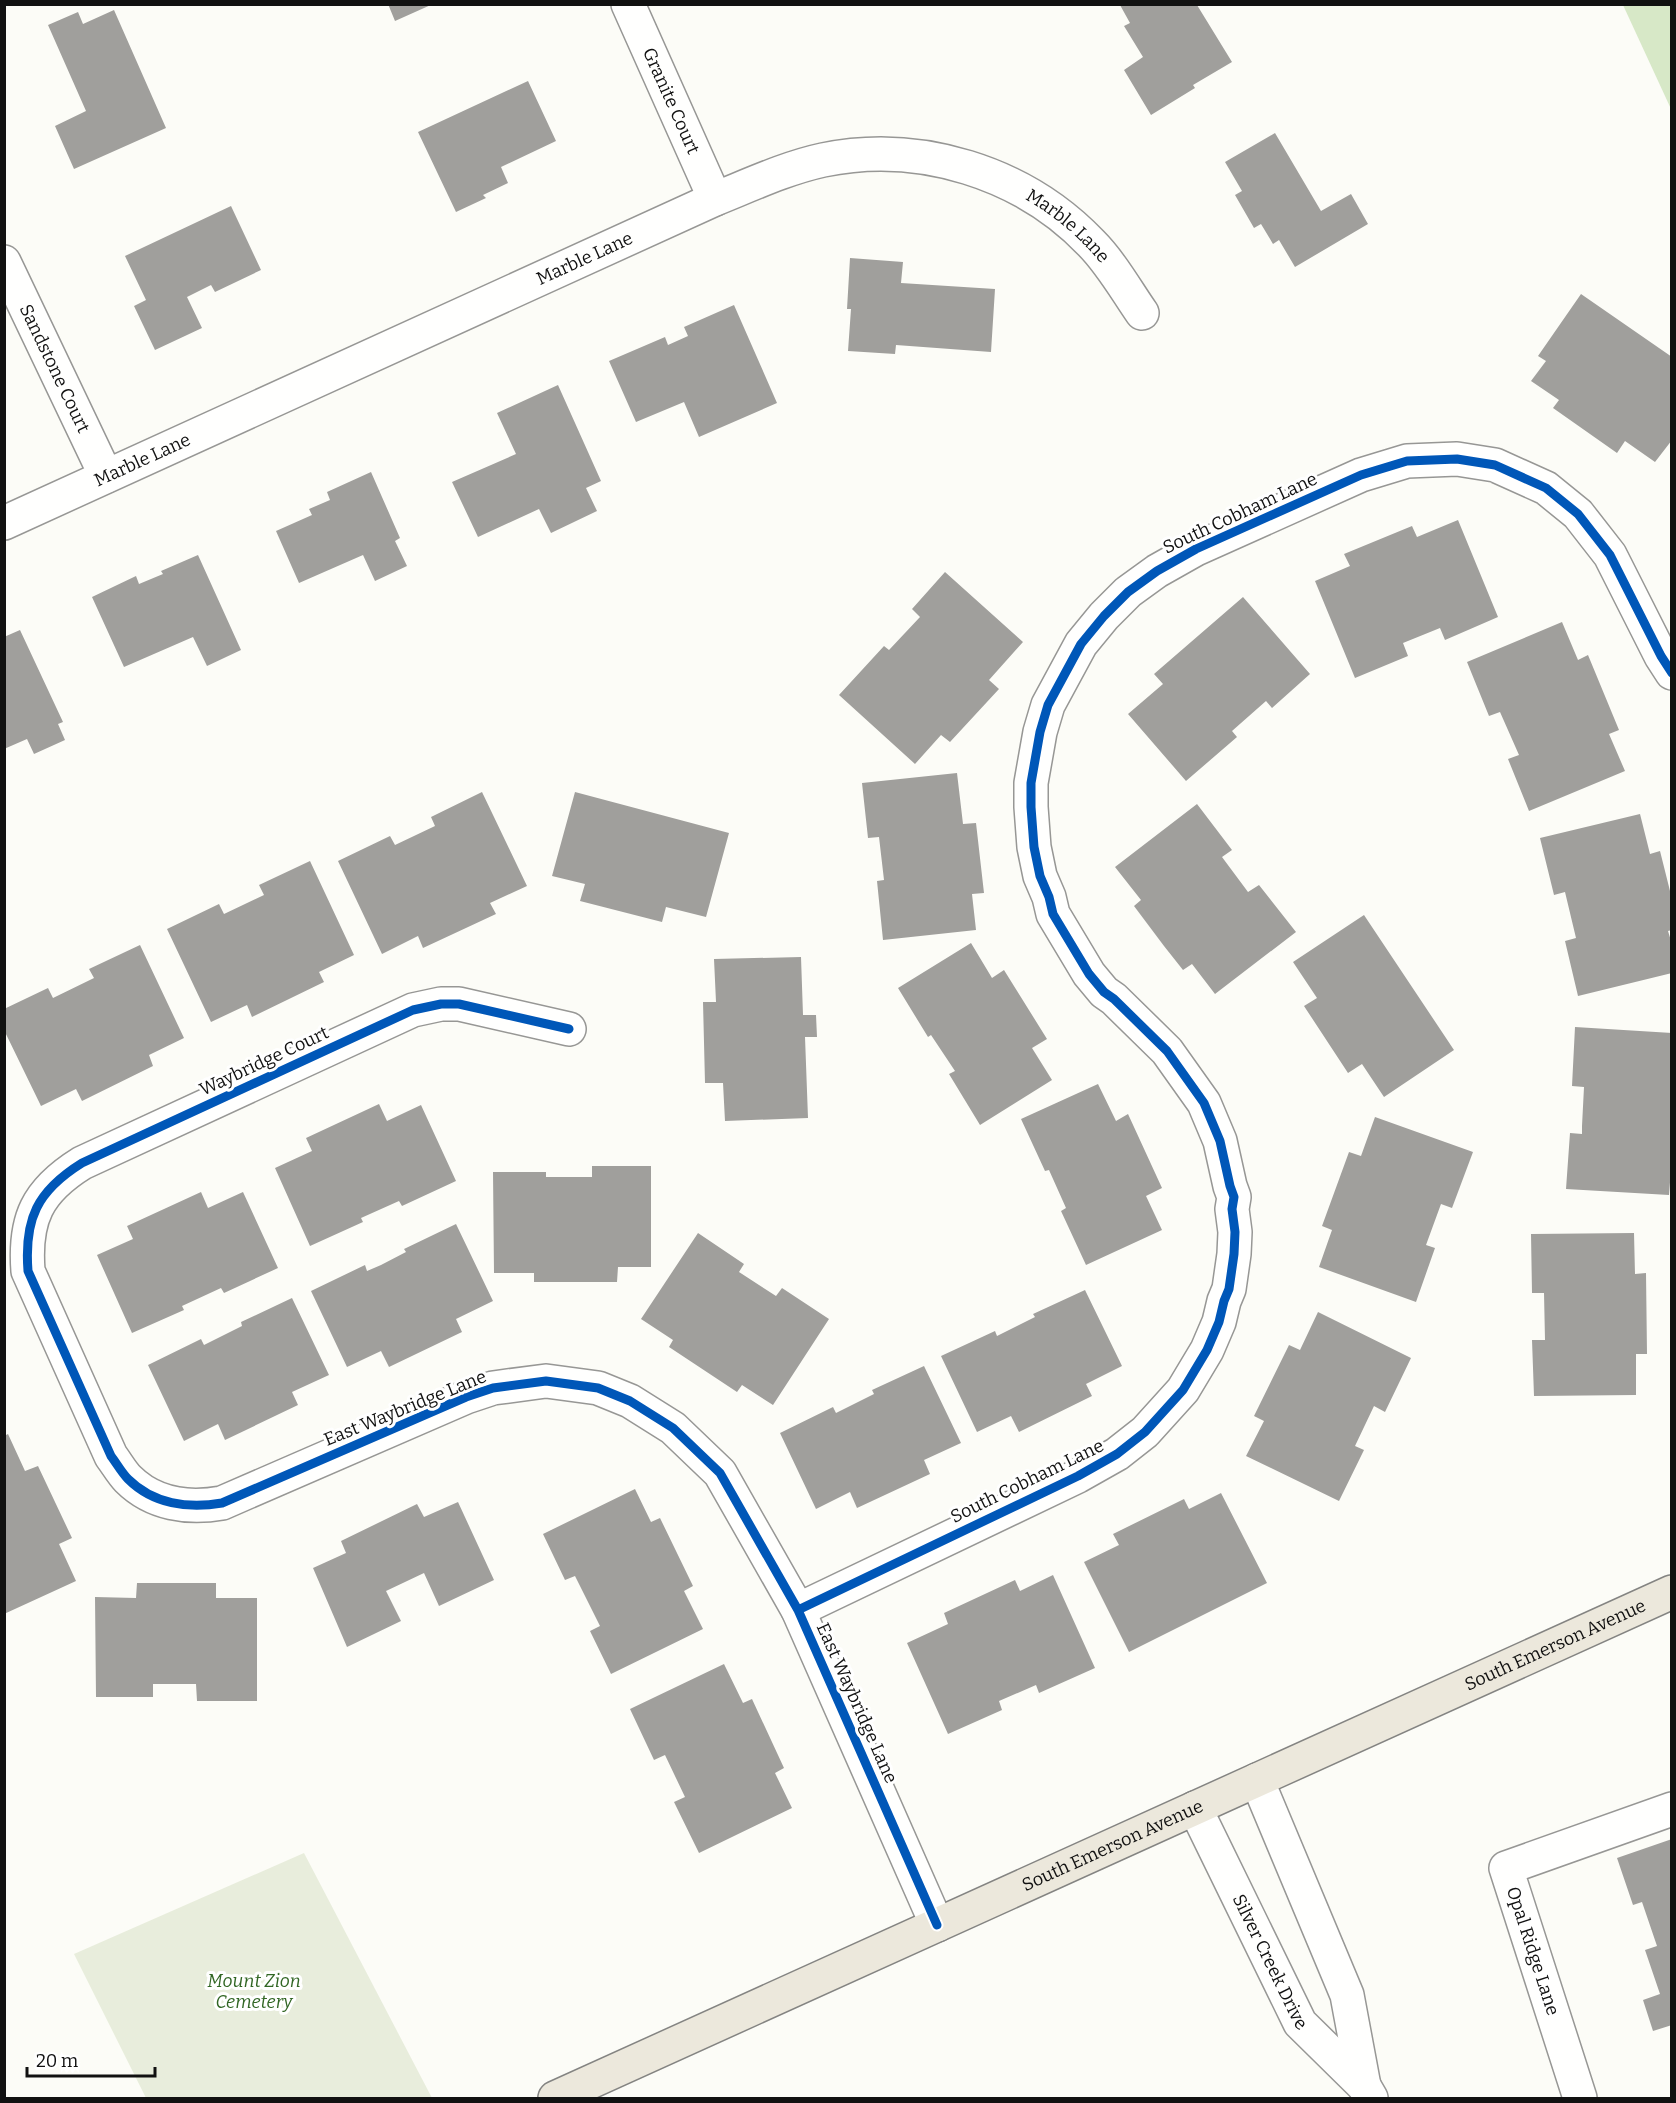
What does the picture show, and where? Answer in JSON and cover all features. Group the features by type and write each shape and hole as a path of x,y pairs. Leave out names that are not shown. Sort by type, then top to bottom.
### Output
{"main road":[{"name":"South Emerson Avenue","path":"555,2098 1671,1592"}],"street":[{"name":"Granite Court","path":"628,4 715,199"},
{"name":"Marble Lane","path":"4,523 715,199 786,171 823,160 882,153 941,160 1014,185 1063,217 1091,243 1142,313"},
{"name":"Sandstone Court","path":"4,262 106,476"},
{"name":"South Cobham Lane","path":"798,1610 1078,1476 1128,1446 1169,1407 1183,1390 1207,1350 1219,1322 1229,1289 1235,1232 1232,1209 1234,1197 1220,1141 1204,1103 1167,1051 1104,992 1089,974 1053,914 1040,876 1034,847 1031,807 1033,766 1048,705 1081,644 1115,604 1157,571 1196,549 1361,475 1388,465 1423,459 1457,459 1495,465 1546,488 1578,514 1610,555 1671,673"},
{"name":"Waybridge Court","path":"26,1250 29,1225 40,1203 57,1180 82,1163 413,1010 435,1005 459,1004 569,1029"},
{"name":"East Waybridge Lane","path":"26,1250 28,1271 111,1456 129,1480 153,1496 170,1503 192,1506 222,1503 466,1397 493,1388 546,1381 598,1388 630,1401 673,1428 720,1473 798,1610 937,1925"},
{"path":"1257,1780 1347,1995 1368,2092"},
{"name":"Silver Creek Drive","path":"1195,1808 1300,2023 1368,2092"},
{"name":"Opal Ridge Lane","path":"1580,2098 1506,1868 1671,1809"}],"green space":[{"path":"1623,5 1671,5 1671,109"},
{"name":"Mount Zion Cemetery","path":"304,1853 432,2098 146,2098 74,1954"}],"building":[{"path":"388,4 433,4 395,21"},
{"path":"1120,5 1197,5 1232,62 1193,85 1195,88 1151,115 1124,70 1143,57 1124,26 1130,23"},
{"path":"114,10 166,128 74,169 55,126 86,111 48,25 78,12 83,24"},
{"path":"528,81 556,141 501,167 508,183 483,195 486,198 456,212 418,132"},
{"path":"1275,133 1321,211 1351,194 1368,224 1295,267 1279,240 1273,244 1261,224 1254,228 1235,195 1242,191 1225,162"},
{"path":"231,206 261,270 215,292 211,285 187,297 202,328 155,350 134,306 146,300 125,256"},
{"path":"850,258 903,262 901,283 995,289 991,352 896,345 895,354 848,351 851,309 847,309"},
{"path":"1581,294 1672,357 1672,440 1655,462 1625,441 1617,453 1553,408 1559,400 1531,381 1546,361 1538,356"},
{"path":"734,305 777,403 699,437 684,402 636,422 609,361 665,337 668,345 688,336 684,327"},
{"path":"558,385 601,481 586,488 597,511 551,533 539,509 478,537 452,482 516,454 497,413"},
{"path":"371,472 400,538 395,541 407,566 375,581 363,555 299,583 276,531 312,515 309,509 330,500 327,492"},
{"path":"1458,520 1498,617 1445,640 1440,628 1403,643 1408,656 1355,678 1315,581 1350,566 1344,554 1412,526 1417,537"},
{"path":"198,555 241,650 207,666 193,637 124,667 92,597 136,576 139,584 163,574 161,571"},
{"path":"945,572 1023,642 989,680 999,689 950,742 941,735 915,764 839,695 884,646 889,650 920,617 912,609"},
{"path":"1243,597 1310,674 1272,708 1266,701 1232,731 1237,737 1186,781 1128,714 1163,684 1154,674"},
{"path":"1562,622 1578,660 1588,655 1619,730 1609,734 1625,771 1529,811 1508,759 1519,755 1500,712 1489,716 1467,662"},
{"path":"20,630 63,722 58,724 65,740 34,754 27,739 4,749 4,637"},
{"path":"957,773 963,824 976,823 984,893 972,894 976,930 883,940 877,881 884,880 879,837 868,838 862,783"},
{"path":"482,792 527,886 490,903 496,914 423,948 418,936 382,954 338,861 390,836 395,845 435,826 431,817"},
{"path":"575,792 729,833 706,917 666,907 662,922 580,901 585,884 552,876"},
{"path":"1197,804 1232,850 1222,857 1248,892 1259,885 1296,932 1215,994 1192,964 1183,970 1164,946 1134,906 1141,900 1115,867"},
{"path":"1640,814 1650,854 1660,851 1672,899 1672,930 1668,931 1672,944 1672,973 1578,996 1565,941 1576,938 1565,892 1554,895 1540,838"},
{"path":"310,861 354,955 319,972 324,982 252,1017 247,1005 211,1022 167,929 219,904 224,914 264,895 259,885"},
{"path":"1364,915 1454,1050 1384,1097 1362,1064 1348,1073 1304,1006 1317,998 1293,962"},
{"path":"971,943 992,978 1004,970 1047,1039 1032,1048 1052,1080 980,1125 949,1074 955,1071 931,1035 928,1037 898,988"},
{"path":"140,945 184,1038 149,1055 153,1066 82,1101 76,1089 41,1106 4,1030 4,1009 48,988 53,998 94,978 89,969"},
{"path":"801,957 803,1015 816,1015 817,1037 805,1037 808,1118 725,1121 723,1083 705,1083 703,1002 716,1002 714,959"},
{"path":"1575,1027 1672,1033 1672,1157 1669,1195 1566,1189 1570,1133 1582,1134 1584,1087 1572,1086"},
{"path":"1098,1084 1116,1121 1128,1114 1162,1188 1146,1196 1162,1230 1086,1265 1061,1211 1066,1208 1049,1170 1045,1171 1021,1119"},
{"path":"379,1104 387,1121 421,1105 456,1181 402,1206 399,1201 361,1218 363,1222 310,1246 275,1168 312,1151 306,1138"},
{"path":"1375,1117 1473,1152 1452,1208 1441,1204 1426,1245 1435,1248 1416,1302 1319,1267 1332,1230 1322,1226 1349,1152 1361,1156"},
{"path":"592,1166 651,1166 651,1267 618,1267 617,1282 534,1282 534,1273 494,1273 493,1172 546,1172 546,1177 592,1177"},
{"path":"201,1192 208,1208 243,1192 278,1268 224,1293 221,1288 182,1306 184,1310 132,1333 97,1255 133,1239 127,1226"},
{"path":"456,1224 493,1301 456,1319 462,1332 389,1367 381,1351 347,1367 311,1291 365,1265 367,1271 381,1265 406,1252 404,1249"},
{"path":"698,1233 744,1264 739,1272 776,1296 782,1288 829,1319 773,1405 742,1385 737,1392 669,1347 673,1340 641,1319"},
{"path":"1634,1233 1635,1274 1646,1273 1647,1354 1636,1354 1636,1395 1534,1396 1532,1340 1545,1340 1544,1293 1532,1293 1531,1234"},
{"path":"1085,1290 1122,1366 1086,1384 1092,1396 1019,1432 1011,1416 977,1432 941,1356 995,1331 997,1336 1035,1317 1033,1314"},
{"path":"292,1298 329,1375 292,1392 298,1405 225,1440 218,1424 184,1441 148,1365 201,1339 204,1345 242,1326 241,1322"},
{"path":"1318,1312 1411,1358 1385,1412 1374,1406 1355,1446 1364,1450 1339,1501 1246,1456 1264,1421 1254,1416 1289,1345 1300,1350"},
{"path":"924,1366 961,1443 924,1460 930,1474 857,1508 850,1492 816,1509 780,1433 833,1407 836,1413 874,1394 872,1390"},
{"path":"8,1434 25,1471 38,1466 72,1538 59,1544 76,1581 4,1614 4,1436"},
{"path":"635,1489 651,1522 660,1518 693,1586 684,1591 703,1629 611,1674 590,1631 600,1626 575,1576 565,1580 543,1534"},
{"path":"1221,1493 1267,1583 1129,1652 1084,1562 1119,1545 1113,1534 1184,1499 1189,1509"},
{"path":"458,1502 494,1580 439,1606 424,1573 386,1591 401,1621 347,1647 313,1568 346,1553 341,1541 417,1504 424,1517"},
{"path":"1053,1575 1095,1668 1039,1693 1036,1685 999,1701 1002,1710 948,1734 907,1643 948,1624 944,1613 1015,1580 1020,1591"},
{"path":"137,1583 216,1583 216,1598 257,1598 257,1701 197,1701 196,1684 153,1684 153,1697 96,1697 95,1597 136,1598"},
{"path":"724,1664 743,1703 752,1699 784,1768 775,1773 792,1808 699,1853 674,1802 685,1797 665,1755 654,1760 630,1709"},
{"path":"1672,1839 1672,2025 1653,2031 1643,2000 1660,1994 1645,1950 1657,1946 1642,1902 1633,1905 1617,1858"}],"cycle path":[{"path":"798,1610 1078,1476 1117,1454 1145,1432 1183,1390 1207,1350 1219,1322 1229,1289 1235,1232 1232,1209 1234,1197 1220,1141 1204,1103 1167,1051 1104,992 1089,974 1053,914 1040,876 1034,847 1031,783 1040,732 1048,705 1081,644 1104,616 1128,592 1157,571 1196,549 1361,475 1407,461 1457,459 1495,465 1546,488 1578,514 1610,555 1661,656 1672,673"},
{"path":"569,1029 459,1004 441,1004 413,1010 82,1163 54,1184 37,1208 28,1236 28,1271 111,1456 126,1477 138,1487 148,1494 172,1503 184,1505 222,1503 466,1397 493,1388 546,1381 598,1388 630,1401 673,1428 720,1473 798,1610 937,1925"}]}
